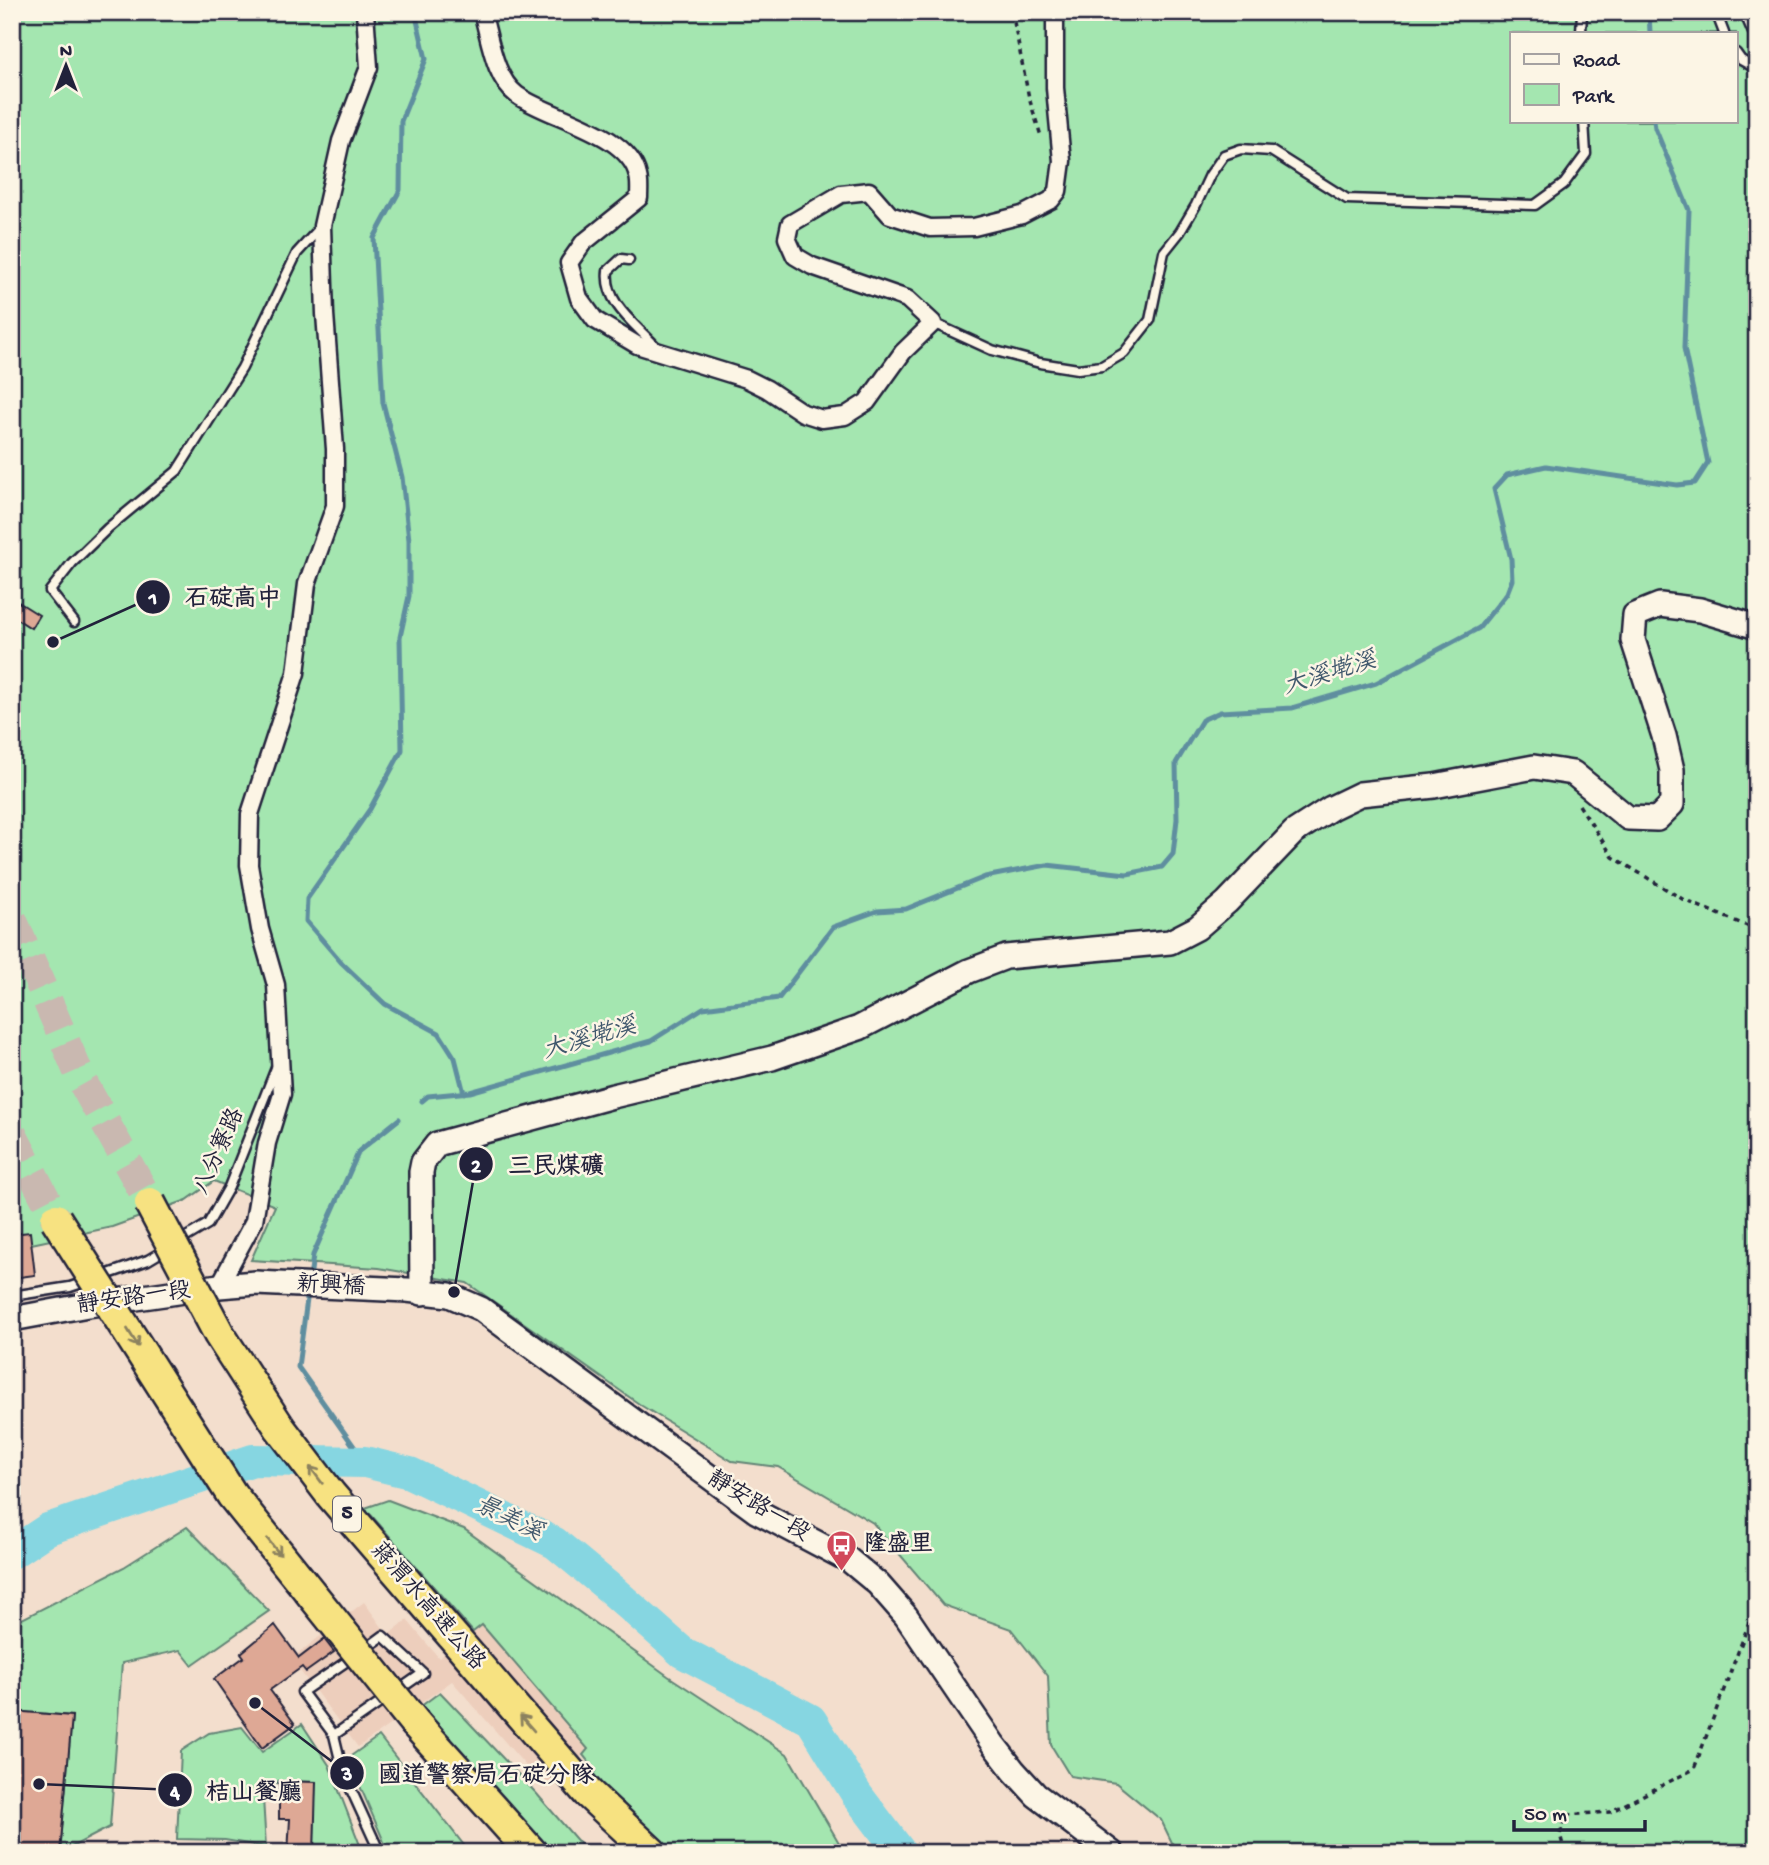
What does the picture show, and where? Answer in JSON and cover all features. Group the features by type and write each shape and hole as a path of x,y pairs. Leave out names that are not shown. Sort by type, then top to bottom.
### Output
{"highway":[{"name":"蔣渭水高速公路","path":"150,1203 219,1334 280,1428 331,1495 638,1853"},
{"path":"56,1219 232,1495 415,1723 515,1853"},
{"path":"415,1723 532,1853"},
{"path":"588,1793 652,1853"}],"street":[{"path":"219,1286 254,1221 267,1143 282,1094 282,1055 276,985 260,929 249,865 250,814 296,673 307,584 335,506 335,449 325,314 322,226 341,141 369,66 365,12"},
{"path":"482,12 502,77 516,95 599,134 628,157 638,175 639,198 583,243 569,263 579,298 595,320 637,345 747,379 803,413 822,419 845,416 867,402 903,352 933,323 907,299 812,266 795,256 788,238 790,224 841,194 870,191 890,215 930,228 974,227 1022,215 1051,200 1058,191 1062,161 1055,88 1055,12"},
{"path":"415,1292 421,1172 423,1162 437,1144 613,1096 772,1058 859,1028 968,971 1006,957 1170,942 1197,928 1227,902 1294,832 1331,808 1360,794 1434,786 1534,767 1573,773 1628,818 1657,819 1672,804 1672,770 1664,736 1633,640 1635,615 1660,605 1700,610 1757,627"},
{"name":"新興橋","path":"256,1283 415,1292"},
{"name":"靜安路一段","path":"12,1319 219,1286 256,1283"},
{"name":"靜安路一段","path":"415,1292 449,1295 481,1309 756,1511 849,1560 878,1584 906,1616 1014,1771 1036,1795 1112,1853"}],"lane":[{"path":"1581,32 1582,12"},
{"path":"1716,12 1724,32"},
{"path":"1738,55 1745,64 1750,65 1754,61 1754,35 1744,12"},
{"path":"933,323 992,350 1040,363 1078,369 1102,366 1124,353 1150,320 1164,252 1180,232 1210,175 1224,155 1241,149 1271,150 1347,199 1535,205 1564,184 1586,154 1584,122"},
{"path":"74,622 50,591 81,554 177,471 242,368 297,253 322,226"},
{"path":"629,260 621,260 608,271 610,294 616,305 661,352"},
{"name":"八分寮路","path":"12,1296 70,1287 148,1260 208,1224 229,1187 282,1055"},
{"path":"334,1735 423,1673 383,1636 302,1692 334,1735 343,1772 380,1853"}],"path":[{"path":"1012,12 1029,98 1045,146 1062,161"},
{"path":"1573,773 1577,802 1614,857 1684,900 1757,930"},
{"path":"1565,1853 1560,1834 1566,1815 1610,1812 1694,1769 1752,1615 1757,1611"}],"shaded area":[{"path":"364,1602 388,1635 407,1620 439,1658 481,1625 588,1750 546,1789 452,1681 358,1747 291,1659"}],"green space":[{"path":"12,12 1757,12 1757,1853 1177,1853 1161,1820 1116,1783 1070,1776 1051,1745 1048,1676 1011,1629 943,1605 873,1523 778,1467 732,1461 642,1406 467,1283 379,1268 251,1260 275,1206 214,1181 187,1200 112,1227 22,1246 12,1244"},
{"path":"388,1500 464,1529 668,1676 787,1754 845,1853 664,1853 587,1780 596,1771 583,1755 588,1749 482,1625 473,1632 365,1508"},
{"path":"187,1527 269,1611 192,1665 180,1650 122,1663 110,1827 60,1853 72,1716 12,1711 12,1624 124,1567"},
{"path":"440,1692 536,1793 588,1853 546,1853 416,1710"},
{"path":"302,1724 329,1765 363,1853 314,1853 315,1782 279,1781 263,1798 266,1847 225,1840 177,1839 181,1751 209,1733 242,1727 262,1752"},
{"path":"379,1736 470,1853 391,1853 387,1849 348,1758"}],"building":[{"path":"12,598 39,615 31,628 12,616"},
{"path":"30,1232 35,1275 12,1278 12,1234"},
{"path":"275,1625 299,1658 324,1639 334,1652 306,1672 302,1667 270,1690 295,1724 262,1748 214,1679 244,1657 241,1653"},
{"path":"12,1711 72,1716 60,1853 12,1853"},
{"path":"279,1781 316,1782 314,1853 288,1853 290,1819 279,1819"}],"waterway":[{"path":"415,12 426,59 401,121 400,190 374,238 383,403 402,477 409,540 409,596 400,637 402,750 370,809 307,899 306,921 342,963 385,1004 439,1033 455,1058 464,1093"},
{"name":"大溪墘溪","path":"1649,12 1650,32"},
{"name":"大溪墘溪","path":"422,1101 428,1096 470,1092 651,1041 703,1008 779,998 833,927 877,911 906,909 985,877 1047,865 1127,874 1162,867 1173,854 1177,819 1176,763 1202,720 1220,712 1292,708 1376,683 1479,628 1507,593 1512,580 1511,559 1494,489 1507,475 1546,466 1677,485 1695,483 1708,463 1684,348 1689,210 1654,122"},
{"name":"大溪墘溪","path":"310,1279 313,1255 359,1151 399,1119"},
{"name":"大溪墘溪","path":"308,1292 298,1367 365,1462"},
{"name":"景美溪","path":"12,1553 48,1529 253,1460 365,1462 410,1473 555,1543 682,1652 811,1720 857,1795 901,1853"}],"tunnel":[{"path":"12,919 83,1083 150,1203"},
{"path":"12,1134 56,1219"}],"place":[{"name":"石碇高中","path":"53,642"},
{"name":"三民煤礦","path":"454,1292"},
{"name":"隆盛里","path":"841,1572"},
{"name":"國道警察局石碇分隊","path":"255,1703"},
{"name":"桔山餐廳","path":"39,1784"}]}
